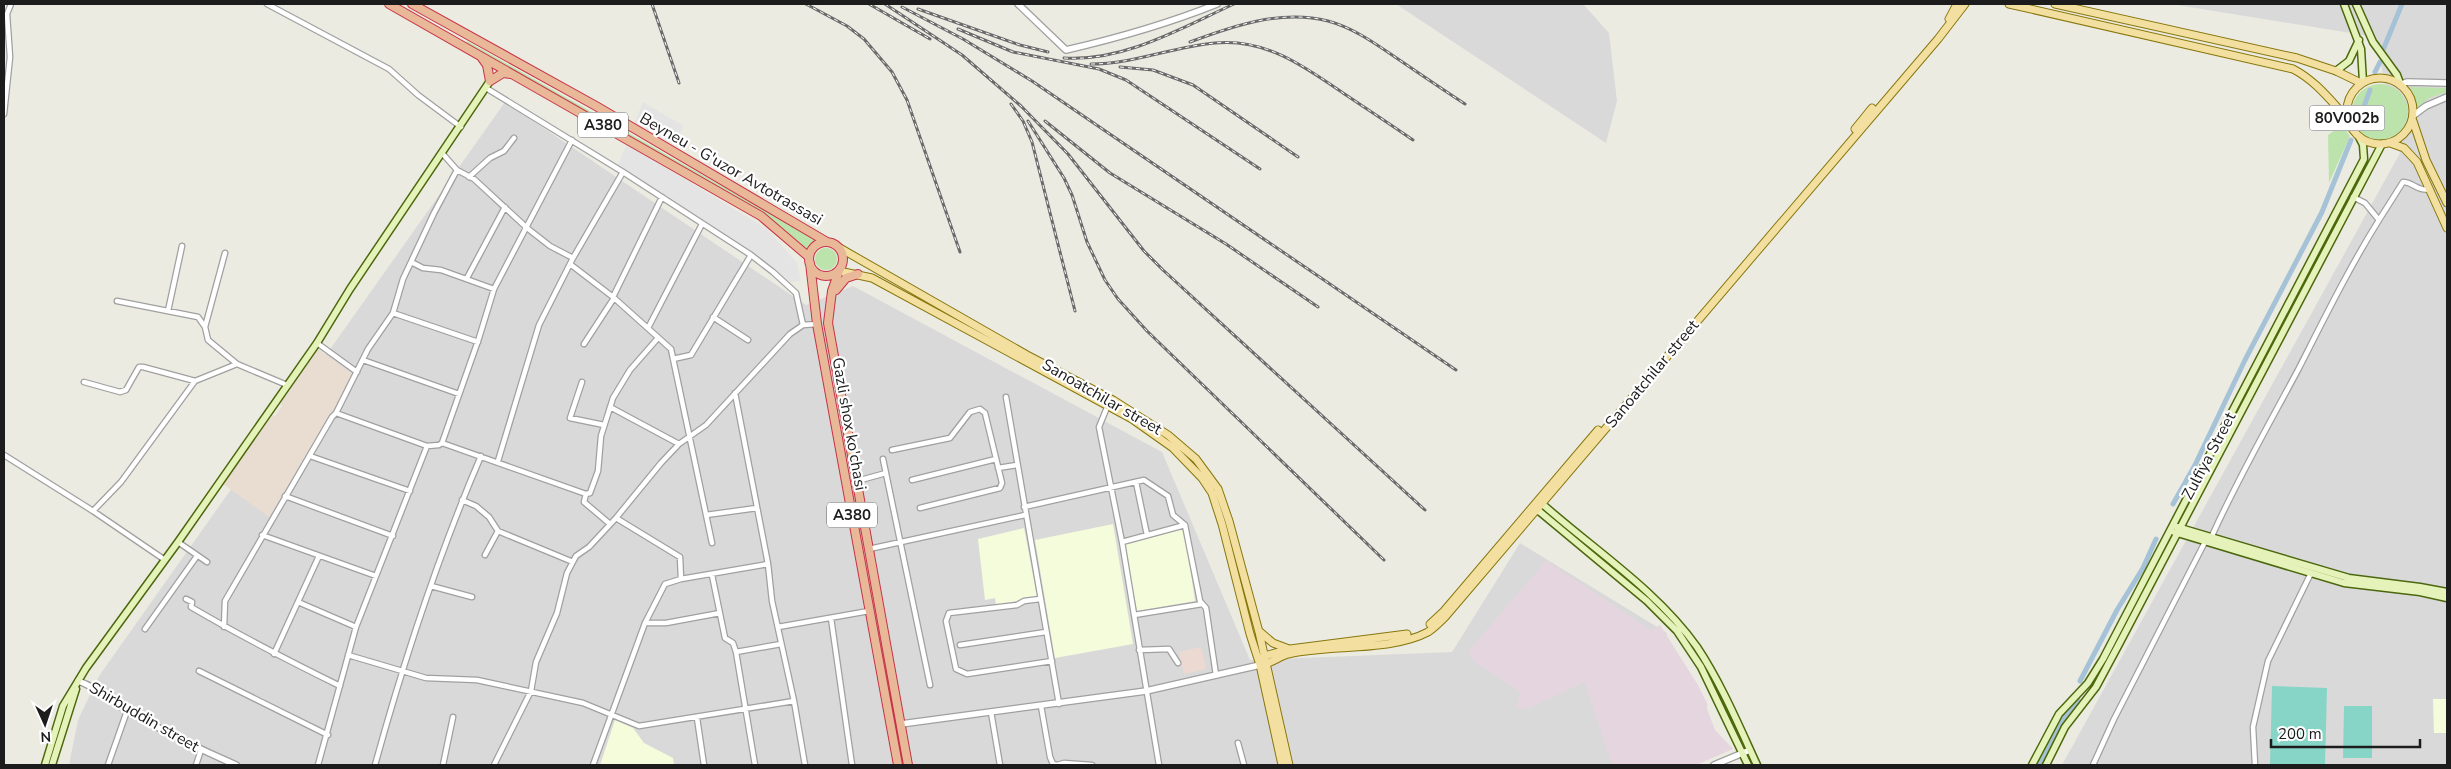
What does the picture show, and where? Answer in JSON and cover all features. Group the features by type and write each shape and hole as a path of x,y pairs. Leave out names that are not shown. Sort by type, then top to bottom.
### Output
{"highway":[{"name":"A380","path":"389,4 626,141 737,202 773,225 809,260"},
{"name":"Beyneu - G'uzor Avtotrassasi","path":"412,4 596,106 827,242"},
{"path":"478,54 487,65 488,84"},
{"path":"488,84 503,73 512,74"},
{"path":"724,204 737,202"},
{"path":"827,242 838,247 843,258 839,271 822,275 817,273 809,260 815,246 827,242"},
{"name":"Gazli shox ko'chasi","path":"809,260 817,324 898,765"},
{"name":"Gazli shox ko'chasi","path":"839,271 831,298 828,323 908,765"},
{"path":"831,298 846,278 858,274"}],"main road":[{"name":"Sanoatchilar street","path":"1537,505 1938,34 1957,4"},
{"name":"Sanoatchilar street","path":"1026,358 1113,400 1168,435 1196,459 1218,489 1259,632 1264,656 1278,652 1414,633 1427,627 1444,612 1938,39 1965,4"},
{"path":"2009,4 2267,62 2300,73 2317,85 2347,118"},
{"path":"2055,4 2296,58 2362,82"},
{"name":"80V002b","path":"2344,4 2359,40 2362,82"},
{"path":"2356,4 2373,42 2397,75 2400,83 2409,93 2413,104 2413,118 2426,160 2447,203"},
{"path":"2336,71 2349,62 2359,40"},
{"path":"2216,51 2219,41"},
{"name":"80V002b","path":"2400,83 2381,78 2362,82 2351,95 2347,106 2347,118 2351,129 2359,137 2374,144 2386,144 2404,148 2417,162 2447,228"},
{"path":"45,765 63,706 78,681 317,343 350,288 461,127 488,84"},
{"name":"80V002b","path":"2386,144 2407,131 2413,118"},
{"name":"Zulfiya Street","path":"2258,371 2364,159 2363,145 2359,137"},
{"name":"Zulfiya Street","path":"2046,765 2066,727 2096,687 2175,529 2258,371 2353,197 2386,144"},
{"name":"Sanoatchilar street","path":"838,247 1108,405 1173,448 1190,464 1207,486 1222,524 1250,634 1263,664 1288,652"},
{"path":"839,271 872,278 1026,358"},
{"path":"1537,505 1667,611 1696,646 1712,671 1757,765"},
{"path":"1537,505 1647,601 1677,631 1701,667 1748,765"},
{"path":"2175,529 2349,578 2425,587 2447,592"},
{"path":"2175,529 2205,542 2344,583 2420,592 2447,598"},
{"name":"Zulfiya Street","path":"2032,765 2059,714 2094,674 2175,529"},
{"path":"1259,632 1288,652"},
{"path":"1250,634 1253,640 1278,652"},
{"path":"1264,656 1263,664 1282,765"},
{"path":"1263,664 1289,765"},
{"path":"52,765 78,681"}],"street":[{"path":"4,114 10,57 7,14 11,4"},
{"path":"267,4 389,69 418,95 461,127"},
{"path":"1018,4 1066,50 1126,37 1217,4"},
{"path":"2400,83 2447,83"},
{"path":"488,84 751,255 796,293 803,325"},
{"path":"2413,118 2431,103 2447,97"},
{"path":"469,177 490,158 504,151 514,138"},
{"path":"442,443 478,342 494,289 572,140"},
{"path":"442,153 457,170 469,177 527,228 550,246 573,258"},
{"path":"224,627 225,601 332,416 336,413 363,360 393,313 403,279 434,213 457,170"},
{"path":"498,461 539,325 573,258 623,172"},
{"path":"2211,538 2243,469 2360,249 2378,220 2403,182 2419,189 2430,189"},
{"path":"584,344 613,297 662,197"},
{"path":"2353,197 2365,203 2378,220"},
{"path":"467,278 505,207"},
{"path":"648,328 702,224"},
{"path":"168,311 182,246"},
{"path":"205,327 225,253"},
{"path":"673,359 691,355 751,255"},
{"path":"411,262 423,268 441,270 467,278 494,289"},
{"path":"570,264 613,297 671,349 712,543"},
{"path":"116,301 198,317 205,327 208,340 238,364 287,385"},
{"path":"393,313 478,342"},
{"path":"713,316 748,340"},
{"path":"494,765 502,753 531,690 536,662 557,613 568,573 576,556 589,548 660,463 679,444 706,425 773,351 803,325 817,324"},
{"path":"610,524 584,502 586,494 590,493 598,471 604,425 619,386 658,338"},
{"path":"317,343 357,372"},
{"path":"363,360 459,394"},
{"path":"93,511 121,482 195,381 238,364"},
{"path":"84,382 120,392 126,390 139,367 195,381"},
{"path":"582,382 570,418 604,425"},
{"path":"735,393 768,564 772,601 806,765"},
{"path":"1006,397 1059,704"},
{"path":"1108,405 1100,427 1110,488 1122,542 1159,765"},
{"path":"610,407 679,444"},
{"path":"892,450 950,438 970,412 980,409 985,413 1002,483 997,489 920,508"},
{"path":"336,413 427,446 442,443 498,461 586,494"},
{"path":"318,765 328,735 356,627 427,446"},
{"path":"4,455 93,511 165,560"},
{"path":"310,456 410,492"},
{"path":"375,765 431,586 462,500 481,456"},
{"path":"883,459 930,685"},
{"path":"912,480 996,459"},
{"path":"998,468 1017,465"},
{"path":"856,481 886,473"},
{"path":"1024,507 1144,480 1168,496 1173,515 1185,525 1202,604 1206,608 1216,675"},
{"path":"1136,482 1147,536"},
{"path":"285,496 393,536"},
{"path":"462,500 476,506 490,517 498,531 573,562"},
{"path":"706,516 758,508"},
{"path":"869,549 1025,514"},
{"path":"616,518 680,556 681,579"},
{"path":"1122,542 1185,525"},
{"path":"485,555 498,531"},
{"path":"262,535 376,576"},
{"path":"178,542 207,562"},
{"path":"2093,765 2114,719 2205,542"},
{"path":"145,628 197,556"},
{"path":"274,654 319,556"},
{"path":"593,765 613,715 645,623 665,584 681,579 768,564"},
{"path":"2256,765 2253,727 2268,661 2311,573"},
{"path":"712,575 726,638 733,643 736,652 755,765"},
{"path":"431,586 472,597"},
{"path":"186,599 192,602 190,607 224,627 340,686"},
{"path":"1040,599 1024,601 1017,605 949,613 946,621 956,669 961,673 967,674 1052,661"},
{"path":"298,602 356,627"},
{"path":"1134,615 1202,604"},
{"path":"778,627 869,611"},
{"path":"645,623 666,623 720,613"},
{"path":"831,618 852,765"},
{"path":"960,645 1046,632"},
{"path":"736,652 781,644"},
{"path":"1139,650 1169,649 1178,663"},
{"path":"348,655 426,678 477,680 531,690 583,703 639,726 794,701"},
{"path":"901,724 1146,691 1263,664"},
{"path":"199,671 328,735"},
{"name":"Shirbuddin street","path":"78,681 88,684 127,711 234,765"},
{"path":"1041,706 1052,764 1092,765"},
{"path":"108,765 127,711"},
{"path":"991,712 999,765"},
{"path":"443,765 453,717"},
{"path":"696,718 704,765"},
{"path":"1238,743 1244,765"},
{"path":"196,765 201,750"},
{"path":"1714,765 1750,750"}],"shaded area":[{"path":"1396,4 1583,4 1609,33 1617,101 1606,143"},
{"path":"2171,4 2447,4 2447,765 2062,765 2400,153 2375,37"},
{"path":"505,102 806,305 853,286 1162,452 1250,660 1452,652 1520,543 1667,633 1638,765 69,765 78,720 99,676"},
{"path":"643,102 684,126 674,145 634,124"},
{"path":"627,144 767,229 797,263 801,281 790,282 748,249 618,165"},
{"path":"318,349 354,375 269,517 223,484 273,415 275,416 282,406 280,404"},
{"path":"1113,524 1133,644 1055,658 1035,540"},
{"path":"1184,527 1195,601 1137,611 1125,547 1126,542"},
{"path":"1024,528 1037,597 996,605 995,598 985,600 978,539"},
{"path":"1546,561 1650,630 1660,625 1698,685 1707,703 1707,709 1715,730 1733,749 1696,765 1612,765 1585,682 1529,708 1516,709 1520,692 1480,665 1477,665 1468,652"},
{"path":"1201,647 1206,669 1184,674 1179,652"},
{"path":"2272,686 2327,688 2325,765 2270,765"},
{"path":"2433,699 2447,699 2447,733 2434,733"},
{"path":"2344,706 2372,706 2372,758 2343,758"},
{"path":"615,720 633,728 644,743 673,758 674,765 600,765"}],"green space":[{"path":"467,41 816,241 807,249 770,218 478,51 466,43"},
{"path":"2380,84 2391,86 2400,92 2406,101 2408,112 2406,123 2400,132 2391,138 2380,140 2369,138 2360,132 2354,123 2352,112 2354,101 2360,92 2369,86"},
{"path":"2410,87 2447,88 2447,92 2429,98 2417,109"},
{"path":"2343,127 2350,136 2329,183 2328,135"},
{"path":"826,248 834,251 837,259 834,267 826,270 818,267 815,259 818,251"}],"waterway":[{"path":"2383,50 2402,4"},
{"path":"2375,72 2380,62"},
{"path":"2357,125 2370,90"},
{"path":"2173,504 2195,465 2245,360 2322,212 2351,140"},
{"path":"2080,681 2117,610 2143,568 2156,539"},
{"path":"2039,765 2064,718 2078,700"}],"railway":[{"path":"652,4 679,83"},
{"path":"806,4 847,26 864,39 892,72 907,100 960,252"},
{"path":"869,4 930,39"},
{"path":"885,4 962,55 1021,106 1068,154 1144,251 1425,510"},
{"path":"1064,58 1086,58 1130,49 1173,33 1234,4"},
{"path":"902,7 963,39 1032,81 1456,370"},
{"path":"918,9 1020,45 1048,52"},
{"path":"1190,42 1240,25 1275,18 1293,17 1328,21 1364,37 1465,104"},
{"path":"958,29 1013,52 1099,69 1126,80 1260,169"},
{"path":"1091,64 1122,61 1215,43 1251,45 1283,56 1299,64 1413,140"},
{"path":"1120,67 1153,70 1193,85 1298,157"},
{"path":"1011,104 1023,121 1032,142 1075,311"},
{"path":"1028,121 1064,178 1072,195 1087,242 1105,280 1118,299 1147,331 1384,560"},
{"path":"1045,121 1110,173 1226,244 1318,307"}]}
